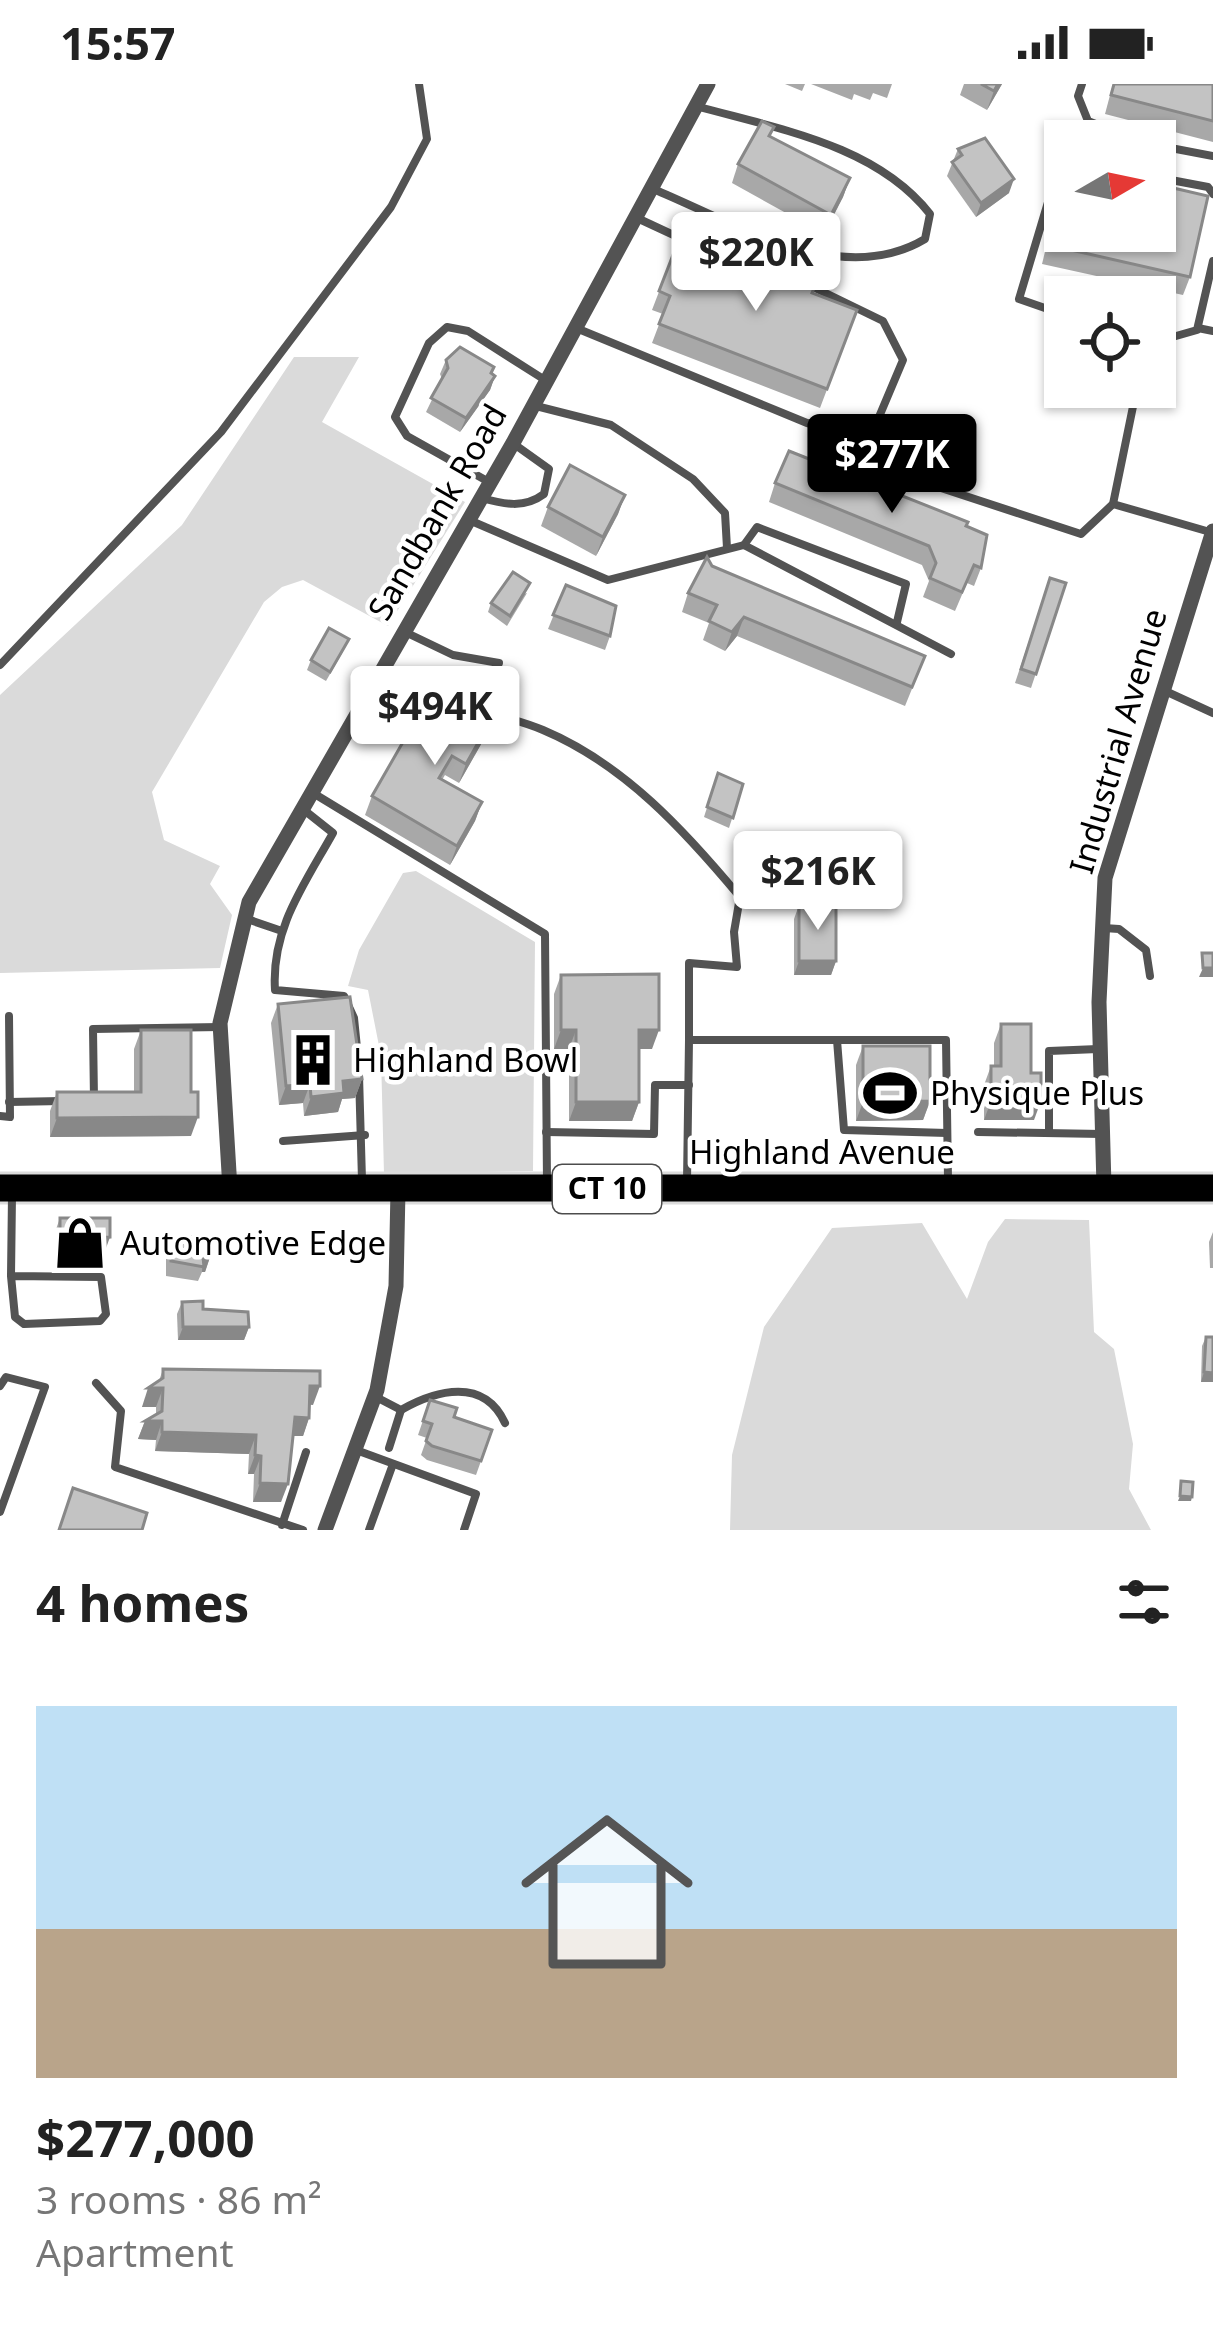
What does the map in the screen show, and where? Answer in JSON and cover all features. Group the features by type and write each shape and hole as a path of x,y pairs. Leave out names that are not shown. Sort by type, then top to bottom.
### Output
{"highway":[{"name":"Highland Avenue","path":"6,1188 1213,1188"}],"street":[{"name":"Sandbank Road","path":"230,1189 220,1027 245,918 513,443 708,84"},
{"name":"Industrial Avenue","path":"1104,1187 1100,1049 1105,878 1213,532"},
{"path":"326,1530 374,1396 396,1286 398,1190"}],"lane":[{"path":"0,665 220,432 391,208 428,139 419,84"},
{"path":"1082,84 1078,96 1088,120"},
{"path":"651,188 811,255 900,254 925,239 930,214 906,183 818,140 696,106"},
{"path":"1176,149 1213,156"},
{"path":"1176,181 1208,187 1213,194"},
{"path":"1044,215 1018,299 1044,308"},
{"path":"636,217 738,265 815,287 883,321 903,360 868,443"},
{"path":"1198,328 1213,261"},
{"path":"513,443 549,469 544,494 533,502 507,505 407,436 395,417 429,343 447,327 468,331 546,380"},
{"path":"575,328 686,376 868,443 935,486 1081,534 1113,504 1133,408"},
{"path":"1176,335 1198,328 1213,331"},
{"path":"532,405 611,425 692,479 725,513 727,548"},
{"path":"1113,504 1213,532"},
{"path":"467,519 608,580 744,544 757,527 906,584 897,622"},
{"path":"744,544 951,654"},
{"path":"404,632 453,655 499,663"},
{"path":"384,667 435,694 540,728 590,752 700,848 740,897 734,932 737,968 689,963 687,1189"},
{"path":"1162,689 1213,713"},
{"path":"312,793 545,934 547,1189"},
{"path":"303,809 333,833 279,930 273,959 275,990 344,996 354,1018 365,1135 362,1190"},
{"path":"740,897 824,892 884,897"},
{"path":"245,918 279,930"},
{"path":"1102,928 1119,929 1146,950 1150,976"},
{"path":"0,1116 10,1117 9,1016"},
{"path":"10,1102 94,1101 93,1029 220,1027"},
{"path":"689,1040 946,1040 948,1187"},
{"path":"837,1040 844,1130 947,1133"},
{"path":"1049,1130 1049,1051 1100,1049"},
{"path":"546,1132 654,1133 655,1085 688,1085"},
{"path":"978,1132 1102,1134"},
{"path":"284,1141 365,1135"},
{"path":"6,1188 11,1276 15,1318 24,1324 100,1321 106,1314 101,1277 11,1276"},
{"path":"0,1386 7,1377 45,1387 0,1513"},
{"path":"96,1382 122,1411 115,1467 303,1530"},
{"path":"389,1448 401,1411 432,1394 459,1390 494,1406 505,1423"},
{"path":"374,1396 401,1411"},
{"path":"355,1450 476,1494 464,1530"},
{"path":"282,1525 306,1452"},
{"path":"369,1530 393,1464"}],"shaded area":[{"path":"294,357 359,357 322,422 465,502 388,626 303,580 282,587 264,602 152,792 164,840 220,866 210,884 232,915 220,968 0,973 0,695 182,525"},
{"path":"416,871 535,942 533,1171 384,1174 381,1056 368,990 348,986 359,950 403,873"},
{"path":"1005,1219 1089,1220 1094,1332 1114,1349 1133,1444 1129,1489 1151,1530 730,1530 732,1455 764,1327 832,1228 922,1223 967,1299 988,1242"}],"building":[{"path":"1114,84 1213,84 1213,121 1111,95"},
{"path":"762,121 774,127 769,136 850,178 831,215 738,164"},
{"path":"985,138 1014,179 981,203 952,162 962,155 958,149"},
{"path":"1176,189 1208,196 1190,277 1080,252 1176,252"},
{"path":"678,242 774,279 779,265 818,279 812,293 857,310 827,389 659,324 670,296 659,291"},
{"path":"460,347 494,367 491,373 495,376 466,418 431,398 448,368 446,360"},
{"path":"789,451 968,522 966,526 987,535 981,568 974,565 962,592 930,578 936,563 929,546 775,483"},
{"path":"570,465 625,495 603,537 548,507"},
{"path":"707,557 712,566 925,656 912,687 744,617 732,632 709,621 717,605 688,593"},
{"path":"513,572 530,583 510,616 491,603"},
{"path":"1050,578 1066,583 1036,674 1021,669"},
{"path":"566,585 616,606 610,636 553,615"},
{"path":"329,628 349,639 330,672 311,660"},
{"path":"434,688 491,720 466,764 452,756 439,778 482,802 457,846 372,796"},
{"path":"718,773 743,784 733,818 707,807"},
{"path":"799,905 836,905 836,961 799,961"},
{"path":"1202,953 1213,953 1213,968 1203,968"},
{"path":"659,974 659,1030 639,1030 639,1102 576,1102 576,1030 561,1030 561,975"},
{"name":"Highland Bowl","path":"350,997 362,1079 343,1081 344,1093 311,1097 310,1084 286,1086 278,1004"},
{"path":"1001,1024 1031,1024 1031,1073 1041,1073 1041,1101 991,1101 991,1066 1001,1066"},
{"path":"141,1030 191,1030 191,1092 198,1092 198,1117 57,1118 57,1092 141,1092"},
{"path":"863,1046 930,1046 930,1101 863,1102"},
{"path":"60,1218 110,1218 110,1237 60,1240"},
{"path":"182,1236 210,1239 210,1257 203,1257 204,1267 171,1261 171,1241 182,1241"},
{"path":"203,1301 203,1309 248,1312 249,1327 183,1327 182,1302"},
{"path":"1206,1337 1213,1337 1213,1373 1204,1372"},
{"path":"163,1369 320,1371 320,1386 310,1386 309,1418 295,1417 288,1484 260,1483 256,1435 162,1432 162,1421 145,1421 162,1411 163,1388 148,1388 163,1378"},
{"path":"430,1400 457,1408 454,1417 492,1430 481,1461 426,1441 432,1424 423,1421"},
{"path":"1181,1481 1193,1482 1192,1497 1180,1496"},
{"path":"73,1488 147,1513 142,1530 59,1530"}],"place":[{"name":"Highland Bowl","path":"313,1060"},
{"name":"Physique Plus","path":"890,1093"},
{"name":"Automotive Edge","path":"80,1243"}]}
